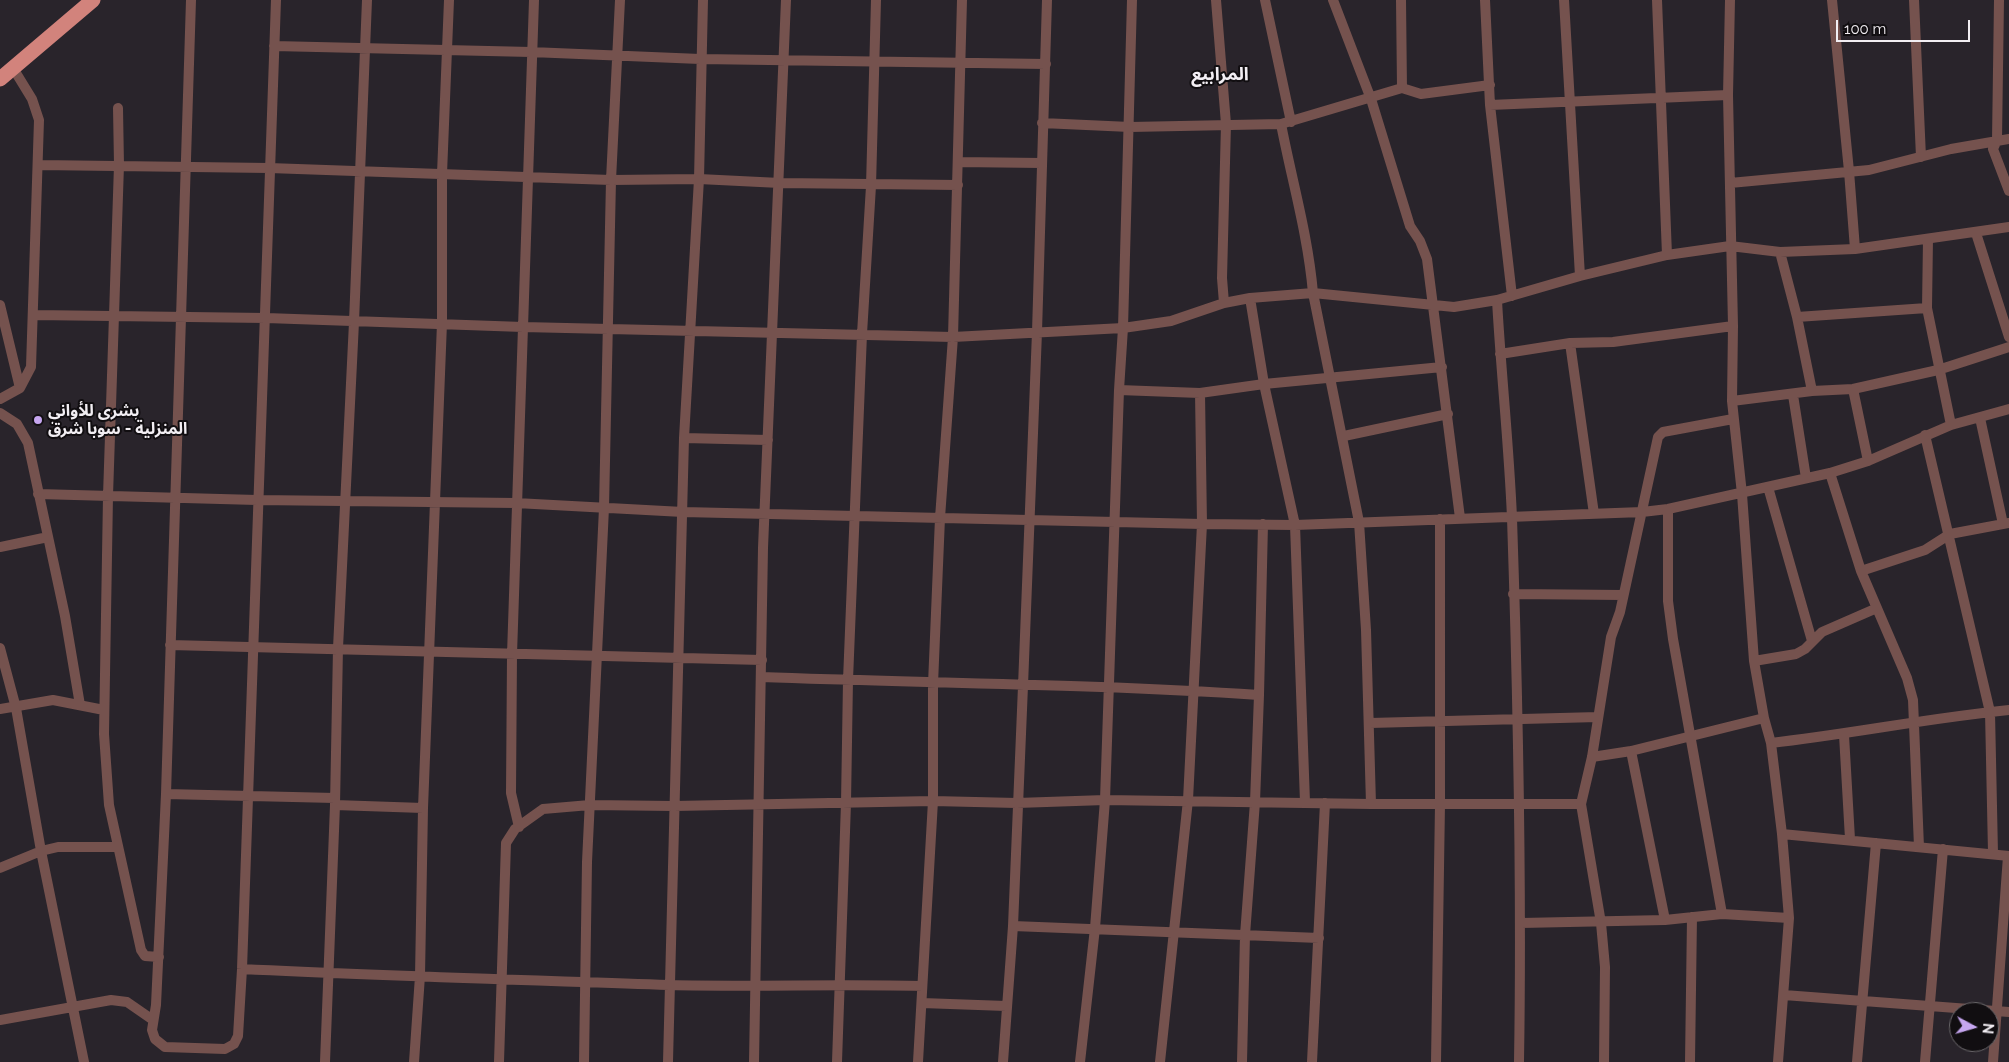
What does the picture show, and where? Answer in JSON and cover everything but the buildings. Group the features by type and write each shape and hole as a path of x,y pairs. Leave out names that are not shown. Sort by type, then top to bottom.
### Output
{"highway":[{"path":"0,79 94,0"}],"street":[{"path":"191,0 166,794 159,957 153,1035 158,1042 166,1047 225,1049 231,1046 238,1036 242,969 276,0"},
{"path":"325,1062 335,801 338,648 367,0"},
{"path":"414,1062 420,976 423,808 442,323 442,174 449,50 449,0"},
{"path":"519,827 511,793 512,655 534,0"},
{"path":"584,1062 584,980 590,805 604,508 611,180 620,0"},
{"path":"668,1062 684,438 699,179 700,59 703,0"},
{"path":"754,1062 758,804 768,440 780,184 786,0"},
{"path":"837,1062 846,803 848,680 862,334 871,186 876,0"},
{"path":"918,1062 933,801 933,684 940,518 953,337 962,0"},
{"path":"1002,1062 1012,926 1023,686 1037,332 1047,0"},
{"path":"1080,1062 1095,928 1106,800 1108,687 1123,328 1126,186 1130,127 1132,0"},
{"path":"1216,0 1226,124 1222,278 1224,303"},
{"path":"1265,0 1310,258 1313,293 1332,377 1360,522 1370,723 1371,804"},
{"path":"1333,0 1371,98 1410,226 1420,241 1427,260 1460,518"},
{"path":"1401,0 1402,88"},
{"path":"1486,0 1490,105 1512,296"},
{"path":"1564,0 1580,276"},
{"path":"1657,0 1667,255"},
{"path":"1730,0 1728,95 1733,419 1742,494 1754,661 1764,718 1771,743 1782,834 1789,918 1778,1062"},
{"path":"1832,0 1855,248"},
{"path":"1914,0 1921,157"},
{"path":"1999,0 1997,140 1993,149 2009,191"},
{"path":"274,46 531,52 700,59 1046,64"},
{"path":"0,399 20,388 31,367 34,315 39,165 38,113 14,68"},
{"path":"1042,122 1130,127 1286,123 1402,88 1421,94 1490,85"},
{"path":"1490,105 1728,95"},
{"path":"118,108 119,165 108,496 104,710 109,805 117,847 142,952 148,956 159,957"},
{"path":"1730,183 1849,170 1869,170 1997,140 2009,139"},
{"path":"958,162 1042,163"},
{"path":"39,165 269,168 611,180 699,179 780,184 871,186 958,185"},
{"path":"34,315 266,318 523,327 953,337 1123,328 1171,321 1224,303 1250,298 1313,293 1454,307 1497,300 1580,276 1667,255 1730,246 1780,252 1855,248 1976,233 2009,226"},
{"path":"1976,233 2009,337"},
{"path":"1928,239 1927,308 1938,370 1951,425"},
{"path":"1780,252 1797,317 1812,392"},
{"path":"1250,298 1264,384 1295,525 1305,802"},
{"path":"1497,300 1512,517 1513,594 1519,720 1521,923 1519,1062"},
{"path":"0,305 20,388"},
{"path":"1797,317 1927,308"},
{"path":"1500,354 1570,343 1613,342 1733,326"},
{"path":"1570,343 1594,514"},
{"path":"1732,401 1812,392 1853,390 1938,370 2009,348"},
{"path":"1119,390 1200,393 1264,384 1442,367"},
{"path":"1853,390 1868,461"},
{"path":"1160,1062 1188,800 1202,524 1200,393"},
{"path":"1792,395 1806,478"},
{"path":"38,494 257,500 516,503 683,512 855,517 1116,520 1202,524 1295,525 1642,512 1668,509 1742,494 1830,473 1868,461 1951,425 2009,409"},
{"path":"0,413 17,424 23,433 34,465 38,494 65,616 80,705"},
{"path":"1344,436 1448,414"},
{"path":"1862,571 1925,550 1950,534 2006,523 1980,418"},
{"path":"1604,1062 1605,967 1601,923 1581,804 1592,757 1611,637 1620,612 1658,436 1663,432 1733,419"},
{"path":"1925,435 1950,534 1990,712 1993,853"},
{"path":"684,438 768,440"},
{"path":"1830,473 1862,571 1910,689 1914,721 1919,847"},
{"path":"1768,487 1812,642"},
{"path":"1668,509 1668,601 1672,640 1722,914"},
{"path":"1436,1062 1440,804 1440,519"},
{"path":"1242,1062 1245,935 1255,802 1263,524"},
{"path":"0,547 48,537"},
{"path":"1513,594 1623,595"},
{"path":"1754,661 1796,654 1822,632 1877,608"},
{"path":"170,645 762,660"},
{"path":"0,648 16,708 41,852 84,1062"},
{"path":"761,677 933,684 1108,687 1259,694"},
{"path":"0,709 16,708 53,700 104,710"},
{"path":"1771,743 1844,735 1914,721 2009,710"},
{"path":"1370,723 1598,718"},
{"path":"1592,757 1631,751 1764,718"},
{"path":"1844,735 1850,839"},
{"path":"1631,751 1665,920"},
{"path":"166,794 248,796 423,808"},
{"path":"499,1062 506,843 509,835 543,809 590,805 674,806 933,801 1017,803 1106,800 1371,804 1581,804"},
{"path":"1312,1062 1320,938 1325,803"},
{"path":"1782,834 1850,839 2008,856 1998,1002"},
{"path":"1857,1062 1876,843"},
{"path":"0,868 41,852 77,846 117,847"},
{"path":"1925,1062 1943,849"},
{"path":"1521,923 1601,923 1665,920 1722,914 1789,918"},
{"path":"1690,1062 1692,917"},
{"path":"1012,926 1320,938"},
{"path":"242,969 502,981 584,980 669,985 839,984 922,986"},
{"path":"1784,995 1949,1009"},
{"path":"0,1020 72,1006 119,1000 135,1007 153,1020"},
{"path":"922,1003 1006,1006"}],"place":[{"name":"بشرى للأواني المنزلية - سوبا شرق","path":"38,420"}],"district":[{"name":"المرابيع","path":"1220,75"}]}
